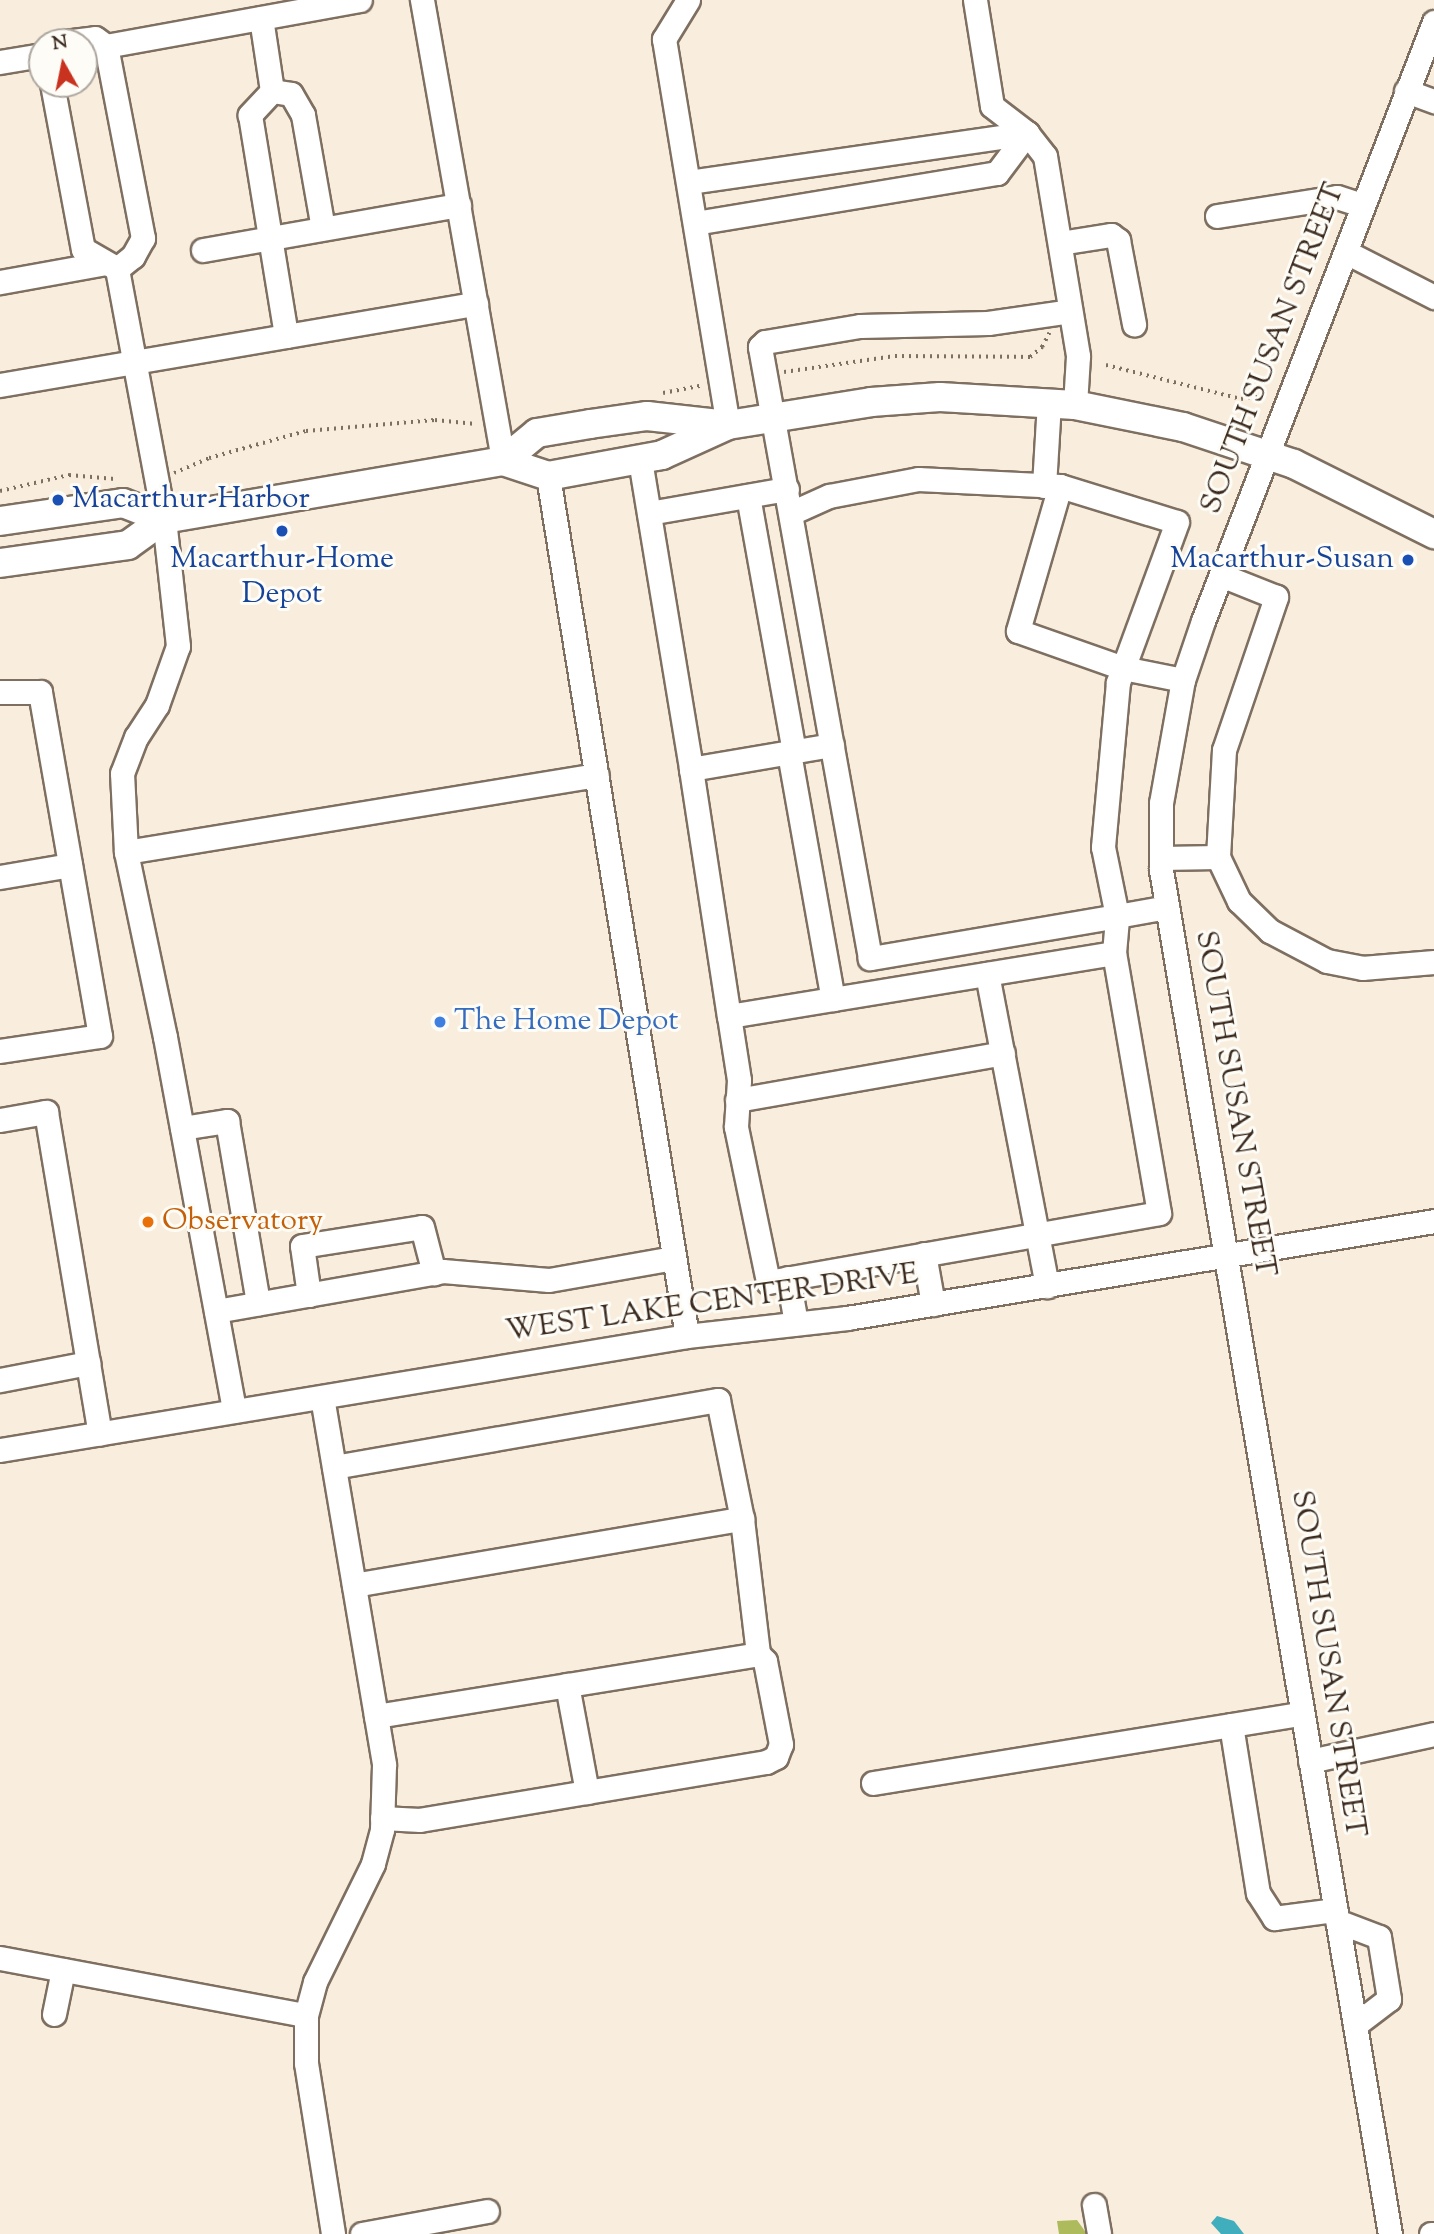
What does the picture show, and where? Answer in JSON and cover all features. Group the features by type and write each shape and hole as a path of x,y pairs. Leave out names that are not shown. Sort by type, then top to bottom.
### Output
{"main road":[{"path":"0,563 128,545 164,519 503,461 548,475 662,455 728,425 773,416 940,397 1062,404 1182,427 1270,455 1434,534"},
{"path":"503,461 537,432 647,415 728,425"},
{"path":"0,522 123,503 164,519"}],"street":[{"path":"106,47 360,0"},
{"path":"422,0 503,461"},
{"path":"688,0 664,39 728,425"},
{"path":"975,0 992,106 1027,133 1045,156 1078,356 1062,404 1052,486 1017,631 1123,668 1183,680"},
{"path":"261,18 272,91"},
{"name":"SOUTH SUSAN STREET","path":"1390,2234 1301,1714 1229,1256 1167,907 1161,859 1161,803 1183,680 1434,22"},
{"path":"0,282 109,266 133,256 143,238 106,47 98,40"},
{"path":"0,61 28,57"},
{"path":"272,91 291,94 303,116 323,228"},
{"path":"272,91 250,115 286,336"},
{"path":"1406,91 1434,101"},
{"path":"55,98 83,249 109,266 135,362 164,519 177,646 157,705 136,737 122,773 126,852 182,1128 234,1412"},
{"path":"688,182 1027,133"},
{"path":"695,223 997,173 1027,133"},
{"path":"1217,216 1337,197 1363,205"},
{"path":"202,250 459,205"},
{"path":"1060,243 1111,235 1118,240 1134,324"},
{"path":"1346,252 1434,297"},
{"path":"0,385 476,304"},
{"path":"1070,311 988,323 860,327 765,342 760,347 870,958 1167,907"},
{"path":"640,460 729,1016 737,1100 736,1127 768,1282 1158,1213 1114,953 1117,916 1103,847 1123,668 1177,522 1052,486 918,480 829,496 791,513"},
{"path":"548,475 687,1336"},
{"path":"649,513 787,489"},
{"path":"748,496 833,999"},
{"path":"1221,575 1276,597 1224,750 1218,858 1239,901 1270,931 1327,961 1362,968 1434,962"},
{"path":"0,692 40,692 100,1036 0,1051"},
{"path":"691,769 832,746"},
{"path":"126,852 597,775"},
{"path":"1161,859 1218,858"},
{"path":"0,877 71,865"},
{"path":"729,1016 1114,953"},
{"path":"987,974 1047,1286"},
{"path":"737,1100 1003,1053"},
{"path":"0,1120 46,1112 100,1434"},
{"path":"182,1128 227,1121 258,1303"},
{"name":"WEST LAKE CENTER DRIVE","path":"0,1450 687,1336 796,1324 933,1304 1434,1221"},
{"path":"309,1295 302,1246 422,1227 434,1273"},
{"path":"924,1254 933,1304"},
{"path":"216,1311 434,1273 549,1280 674,1258"},
{"path":"788,1279 796,1324"},
{"path":"0,1380 88,1363"},
{"path":"322,1397 384,1765 382,1818 373,1864 314,1982 306,2015 306,2063 333,2234"},
{"path":"334,1467 718,1400 743,1519 758,1654 765,1661 781,1744 776,1757 587,1793 420,1820 382,1818"},
{"path":"354,1585 743,1519"},
{"path":"376,1716 758,1654"},
{"path":"567,1685 587,1793"},
{"path":"873,1783 1301,1714"},
{"path":"1231,1725 1258,1893 1274,1918 1336,1916 1379,1937 1389,1999 1355,2025"},
{"path":"1310,1761 1434,1734"},
{"path":"0,1958 306,2015"},
{"path":"54,2014 63,1970"},
{"path":"1094,2205 1099,2234"},
{"path":"362,2234 487,2211"}],"path":[{"path":"1106,365 1241,399 1258,396"},
{"path":"0,491 69,475 126,482 156,476 306,431 435,420 479,424"}],"green space":[{"path":"1077,2220 1087,2234 1059,2234 1057,2221"}],"water":[{"path":"1217,2216 1234,2221 1244,2234 1221,2234 1211,2223"}],"place":[{"name":"Macarthur-Harbor","path":"58,500"},
{"name":"Macarthur-Home Depot","path":"282,531"},
{"name":"Macarthur-Susan","path":"1408,560"},
{"name":"The Home Depot","path":"440,1022"},
{"name":"Observatory","path":"148,1222"}]}
